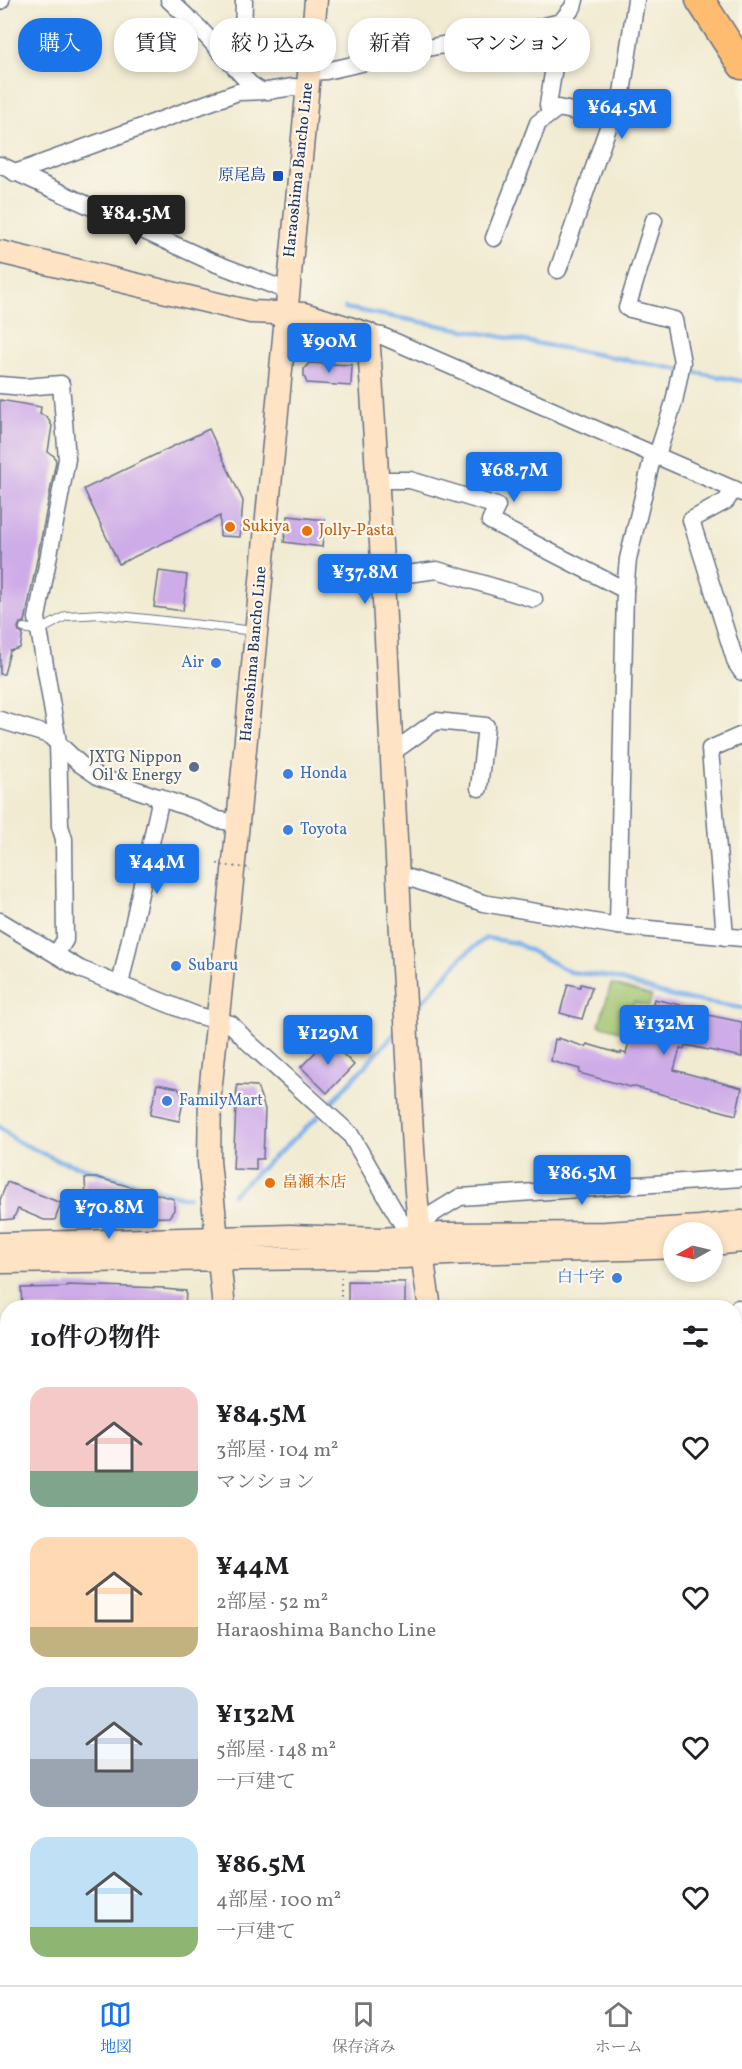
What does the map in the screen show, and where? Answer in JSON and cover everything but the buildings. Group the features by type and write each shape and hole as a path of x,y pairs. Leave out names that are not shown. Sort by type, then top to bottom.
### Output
{"highway":[{"path":"700,0 742,65"},
{"path":"716,0 742,40"}],"street":[{"path":"169,0 199,28 249,84 259,90"},
{"path":"242,75 244,0"},
{"name":"Haraoshima Bancho Line","path":"223,1300 210,1182 208,1124 316,0"},
{"path":"564,18 573,7 575,0"},
{"path":"558,270 612,118 619,113 636,0"},
{"path":"15,173 238,92 293,87 326,71 444,45"},
{"path":"550,113 548,105 553,72"},
{"path":"494,238 538,123 558,108 612,118"},
{"path":"0,165 212,262 288,291"},
{"path":"618,926 625,590 628,559 651,463 674,402 680,369 674,320 627,308 654,220"},
{"path":"0,252 251,312 304,314 368,334 382,336 738,491 726,501 691,520 736,663 742,672"},
{"path":"368,334 379,480 398,874 420,1240 429,1300"},
{"path":"0,385 25,387 61,384 67,459 37,618 31,630 58,742 60,826 64,839 65,940 56,954"},
{"path":"379,480 410,480 497,506 490,521 625,590"},
{"path":"384,577 437,570 534,599"},
{"path":"0,720 50,735 80,764 99,777 161,797 218,820 238,823"},
{"path":"393,752 436,721 486,726 479,788"},
{"path":"398,874 483,903 618,926 734,938 710,749 742,735"},
{"path":"120,985 161,797"},
{"path":"0,921 80,969 196,1015 231,1024 350,1134 401,1222 420,1240 663,1247"},
{"path":"0,1244 218,1249 404,1257 420,1240 434,1213 460,1197 742,1178"},
{"path":"420,1240 606,1233 742,1222"},
{"path":"723,1243 742,1241"},
{"path":"0,1262 218,1249"}],"lane":[{"path":"31,630 66,616 101,614 256,631"}],"path":[{"path":"218,863 218,865 250,868 249,870"},
{"path":"341,1271 341,1300"}],"green space":[{"path":"611,984 652,996 649,1006 634,1002 626,1033 599,1025"}],"waterway":[{"path":"345,308 742,381"},
{"path":"417,1008 463,956 486,938 516,943 570,972 611,977 673,997 742,1008"},
{"path":"327,1107 396,1032"},
{"path":"233,1194 318,1117"},
{"path":"0,1127 15,1140 57,1160 182,1197 189,1197"}],"place":[{"name":"原尾島","path":"278,176"},
{"name":"Sukiya","path":"230,527"},
{"name":"Jolly-Pasta","path":"307,531"},
{"name":"Air","path":"216,663"},
{"name":"JXTG Nippon Oil & Energy","path":"194,767"},
{"name":"Honda","path":"288,774"},
{"name":"Toyota","path":"288,830"},
{"name":"Subaru","path":"176,966"},
{"name":"FamilyMart","path":"167,1101"},
{"name":"畠瀬本店","path":"270,1183"},
{"name":"白十字","path":"617,1278"}]}
